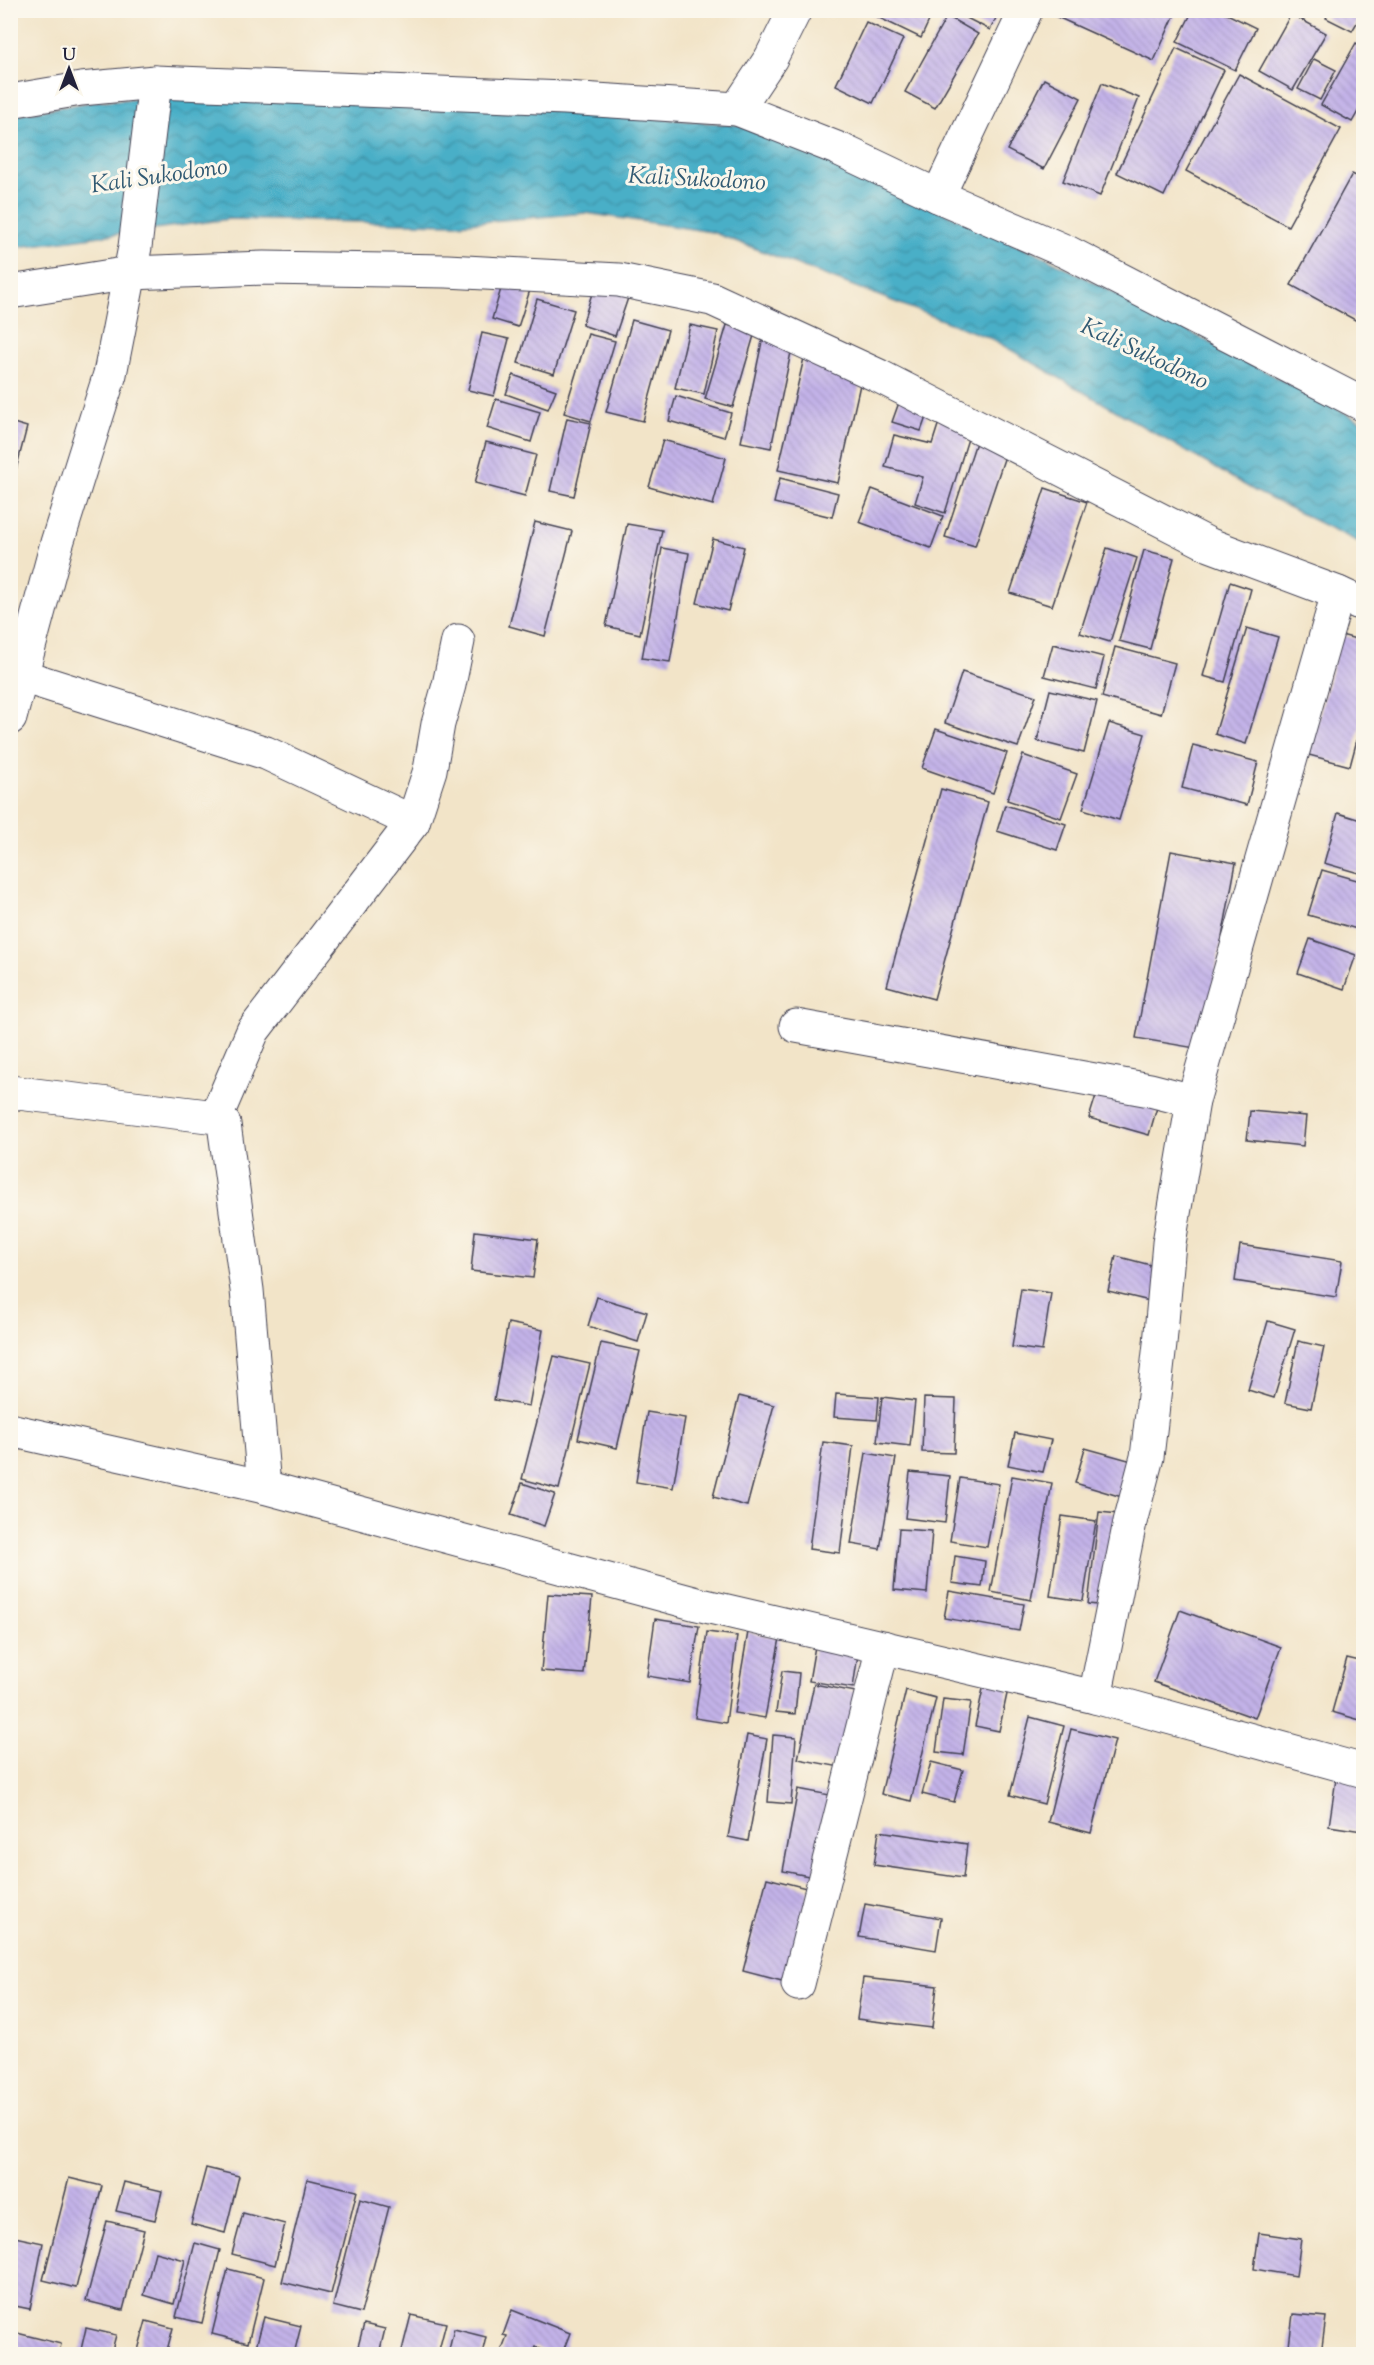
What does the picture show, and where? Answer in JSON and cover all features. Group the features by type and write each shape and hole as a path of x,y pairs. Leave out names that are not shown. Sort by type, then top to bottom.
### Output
{"street":[{"path":"737,109 771,58 795,10"},
{"path":"938,195 1026,10"},
{"path":"10,101 81,89 154,89 565,98 737,109 839,149 1067,252 1364,405"},
{"path":"10,718 57,543 110,374 132,260 154,89"},
{"path":"10,292 132,260 264,268 447,271 619,280 712,299 879,376 1210,545 1351,599 1193,1101 1169,1243 1148,1457 1130,1522 1095,1697"},
{"path":"216,1117 253,1031 412,822 430,770 438,724 458,641"},
{"path":"22,676 266,753 412,822"},
{"path":"796,1026 1150,1090 1193,1101"},
{"path":"10,1092 216,1117 224,1124 247,1290 264,1487"},
{"path":"10,1430 264,1487 697,1604 1095,1697 1364,1771"},
{"path":"798,1984 883,1647"}],"water":[{"name":"Kali Sukodono","path":"235,94 472,103 749,126 1039,254 1363,422 1363,544 1255,491 992,339 712,232 586,213 456,224 229,219 11,248 11,115 98,101"}],"building":[{"path":"863,10 934,10 921,38"},
{"path":"951,10 1000,10 990,30"},
{"path":"1057,10 1167,10 1175,14 1154,61 1055,16"},
{"path":"1193,10 1219,10 1256,28 1235,70 1177,42"},
{"path":"1330,10 1364,11 1352,31 1326,18"},
{"path":"1291,14 1326,33 1293,90 1259,71"},
{"path":"947,16 978,34 935,108 905,92"},
{"path":"866,22 903,39 873,103 836,85"},
{"path":"1356,43 1364,48 1364,101 1352,122 1321,105"},
{"path":"1176,48 1224,70 1164,196 1117,173"},
{"path":"1314,59 1336,70 1320,100 1298,89"},
{"path":"1239,74 1341,129 1288,226 1186,171"},
{"path":"1044,79 1081,98 1044,169 1007,150"},
{"path":"1102,83 1139,98 1100,196 1063,181"},
{"path":"1352,174 1364,180 1364,309 1357,321 1291,285"},
{"path":"503,282 530,290 518,327 492,319"},
{"path":"595,284 629,295 615,336 582,325"},
{"path":"537,299 574,310 554,374 518,363"},
{"path":"632,320 668,330 643,421 606,412"},
{"path":"690,325 718,331 704,394 675,388"},
{"path":"727,325 755,332 733,407 705,399"},
{"path":"764,332 794,338 771,448 741,442"},
{"path":"482,333 509,339 494,396 468,390"},
{"path":"588,334 615,341 591,421 564,413"},
{"path":"804,358 863,371 838,483 778,470"},
{"path":"513,375 556,390 548,409 506,394"},
{"path":"902,394 931,403 921,431 892,422"},
{"path":"676,396 731,413 724,437 669,421"},
{"path":"496,399 540,412 531,442 487,428"},
{"path":"567,418 591,423 574,496 550,491"},
{"path":"940,419 971,429 945,513 915,503 923,477 885,467 894,435 932,444"},
{"path":"10,422 27,427 11,489 10,489"},
{"path":"979,433 1009,444 975,546 945,537"},
{"path":"663,440 726,458 713,505 649,487"},
{"path":"486,442 536,455 525,496 475,483"},
{"path":"780,478 838,493 832,517 774,503"},
{"path":"1045,488 1087,502 1052,606 1010,593"},
{"path":"872,489 943,516 931,548 859,522"},
{"path":"535,522 572,531 545,636 509,626"},
{"path":"627,524 662,530 640,634 606,626"},
{"path":"713,539 744,547 728,611 697,603"},
{"path":"662,548 689,553 670,662 642,658"},
{"path":"1107,548 1137,558 1110,642 1080,633"},
{"path":"1144,550 1174,558 1150,649 1119,641"},
{"path":"1230,582 1251,589 1225,682 1203,676"},
{"path":"1247,628 1278,637 1246,744 1215,734"},
{"path":"1341,635 1364,641 1364,714 1350,766 1309,755"},
{"path":"1053,644 1104,657 1096,689 1044,676"},
{"path":"1115,647 1175,663 1161,714 1102,697"},
{"path":"962,672 1036,696 1018,747 945,723"},
{"path":"1050,690 1097,701 1084,753 1037,741"},
{"path":"1109,723 1145,734 1119,820 1083,809"},
{"path":"936,729 1007,753 993,793 922,768"},
{"path":"1193,745 1258,762 1247,805 1182,788"},
{"path":"1023,755 1077,774 1061,818 1007,800"},
{"path":"941,789 988,802 934,999 887,986"},
{"path":"1005,805 1066,824 1057,850 997,831"},
{"path":"1338,813 1364,821 1362,874 1324,863"},
{"path":"1171,851 1236,863 1201,1049 1136,1038"},
{"path":"1322,870 1364,882 1364,931 1308,915"},
{"path":"1310,939 1356,955 1344,989 1298,973"},
{"path":"1099,1086 1158,1104 1149,1135 1089,1118"},
{"path":"1250,1111 1306,1116 1303,1146 1247,1140"},
{"path":"475,1231 538,1239 533,1278 471,1271"},
{"path":"1240,1245 1342,1261 1336,1297 1235,1281"},
{"path":"1116,1256 1162,1268 1154,1302 1108,1291"},
{"path":"1021,1289 1051,1293 1042,1351 1012,1347"},
{"path":"597,1297 647,1312 638,1342 588,1326"},
{"path":"1268,1321 1295,1329 1274,1398 1248,1390"},
{"path":"508,1323 543,1330 529,1406 494,1400"},
{"path":"1298,1341 1324,1347 1311,1408 1285,1403"},
{"path":"601,1343 640,1351 617,1448 578,1439"},
{"path":"554,1356 590,1364 559,1489 522,1479"},
{"path":"836,1394 879,1397 877,1420 834,1417"},
{"path":"739,1396 774,1405 747,1506 713,1497"},
{"path":"882,1397 915,1401 910,1446 877,1442"},
{"path":"924,1398 956,1399 954,1453 922,1452"},
{"path":"647,1412 685,1418 673,1488 636,1482"},
{"path":"1015,1433 1051,1440 1043,1472 1008,1465"},
{"path":"823,1442 853,1446 840,1553 809,1549"},
{"path":"1085,1448 1132,1461 1122,1497 1075,1483"},
{"path":"866,1453 896,1458 880,1549 851,1544"},
{"path":"910,1472 950,1476 945,1523 905,1518"},
{"path":"1012,1476 1052,1483 1031,1600 991,1592"},
{"path":"960,1478 999,1484 987,1547 950,1541"},
{"path":"522,1483 555,1494 544,1526 511,1515"},
{"path":"1099,1512 1119,1514 1108,1606 1088,1604"},
{"path":"1062,1516 1096,1521 1083,1601 1050,1596"},
{"path":"899,1529 932,1531 927,1593 894,1590"},
{"path":"955,1556 985,1561 982,1587 952,1583"},
{"path":"949,1591 1024,1604 1019,1631 944,1618"},
{"path":"548,1594 592,1597 584,1674 541,1671"},
{"path":"1180,1610 1281,1647 1255,1718 1154,1682"},
{"path":"655,1619 699,1626 690,1683 647,1676"},
{"path":"707,1632 737,1636 726,1723 695,1718"},
{"path":"748,1632 780,1638 765,1718 734,1713"},
{"path":"815,1646 858,1654 853,1688 809,1681"},
{"path":"1347,1658 1364,1662 1364,1706 1360,1720 1332,1712"},
{"path":"782,1671 799,1673 795,1714 776,1712"},
{"path":"986,1675 1010,1680 999,1731 975,1726"},
{"path":"814,1684 861,1693 845,1768 798,1759"},
{"path":"906,1690 936,1698 911,1801 881,1794"},
{"path":"943,1699 971,1702 963,1755 936,1752"},
{"path":"1030,1717 1064,1726 1044,1804 1010,1795"},
{"path":"1071,1729 1115,1740 1091,1833 1048,1822"},
{"path":"747,1735 767,1739 748,1841 728,1837"},
{"path":"773,1735 796,1737 791,1804 768,1802"},
{"path":"931,1762 963,1770 954,1802 922,1794"},
{"path":"1337,1772 1364,1776 1362,1831 1329,1826"},
{"path":"798,1789 830,1795 814,1877 783,1871"},
{"path":"879,1831 967,1844 963,1878 874,1865"},
{"path":"767,1878 810,1889 786,1982 743,1971"},
{"path":"865,1904 941,1918 936,1950 859,1937"},
{"path":"863,1978 937,1986 932,2028 857,2019"},
{"path":"206,2168 239,2176 225,2233 191,2224"},
{"path":"69,2178 102,2186 76,2288 43,2280"},
{"path":"307,2179 357,2191 331,2294 282,2282"},
{"path":"124,2182 162,2191 155,2220 116,2211"},
{"path":"360,2199 389,2207 361,2313 333,2306"},
{"path":"243,2213 285,2224 275,2265 232,2254"},
{"path":"107,2221 144,2230 123,2310 86,2301"},
{"path":"1259,2233 1301,2239 1296,2276 1254,2269"},
{"path":"10,2236 43,2243 30,2309 10,2305"},
{"path":"195,2243 220,2250 202,2323 176,2317"},
{"path":"155,2252 185,2260 174,2304 144,2295"},
{"path":"228,2269 264,2278 248,2343 212,2334"},
{"path":"512,2310 570,2333 562,2354 553,2354 535,2347 532,2354 500,2354 507,2336 503,2335"},
{"path":"1293,2314 1326,2317 1321,2354 1288,2354"},
{"path":"411,2315 446,2323 438,2354 401,2354"},
{"path":"264,2317 301,2326 294,2354 254,2354"},
{"path":"146,2321 173,2328 166,2354 137,2354"},
{"path":"364,2324 385,2329 379,2354 356,2354"},
{"path":"86,2328 116,2335 111,2354 80,2354"},
{"path":"454,2329 486,2337 482,2354 448,2354"},
{"path":"13,2332 61,2344 59,2354 10,2354"},
{"path":"579,2348 597,2354 577,2354"}]}
